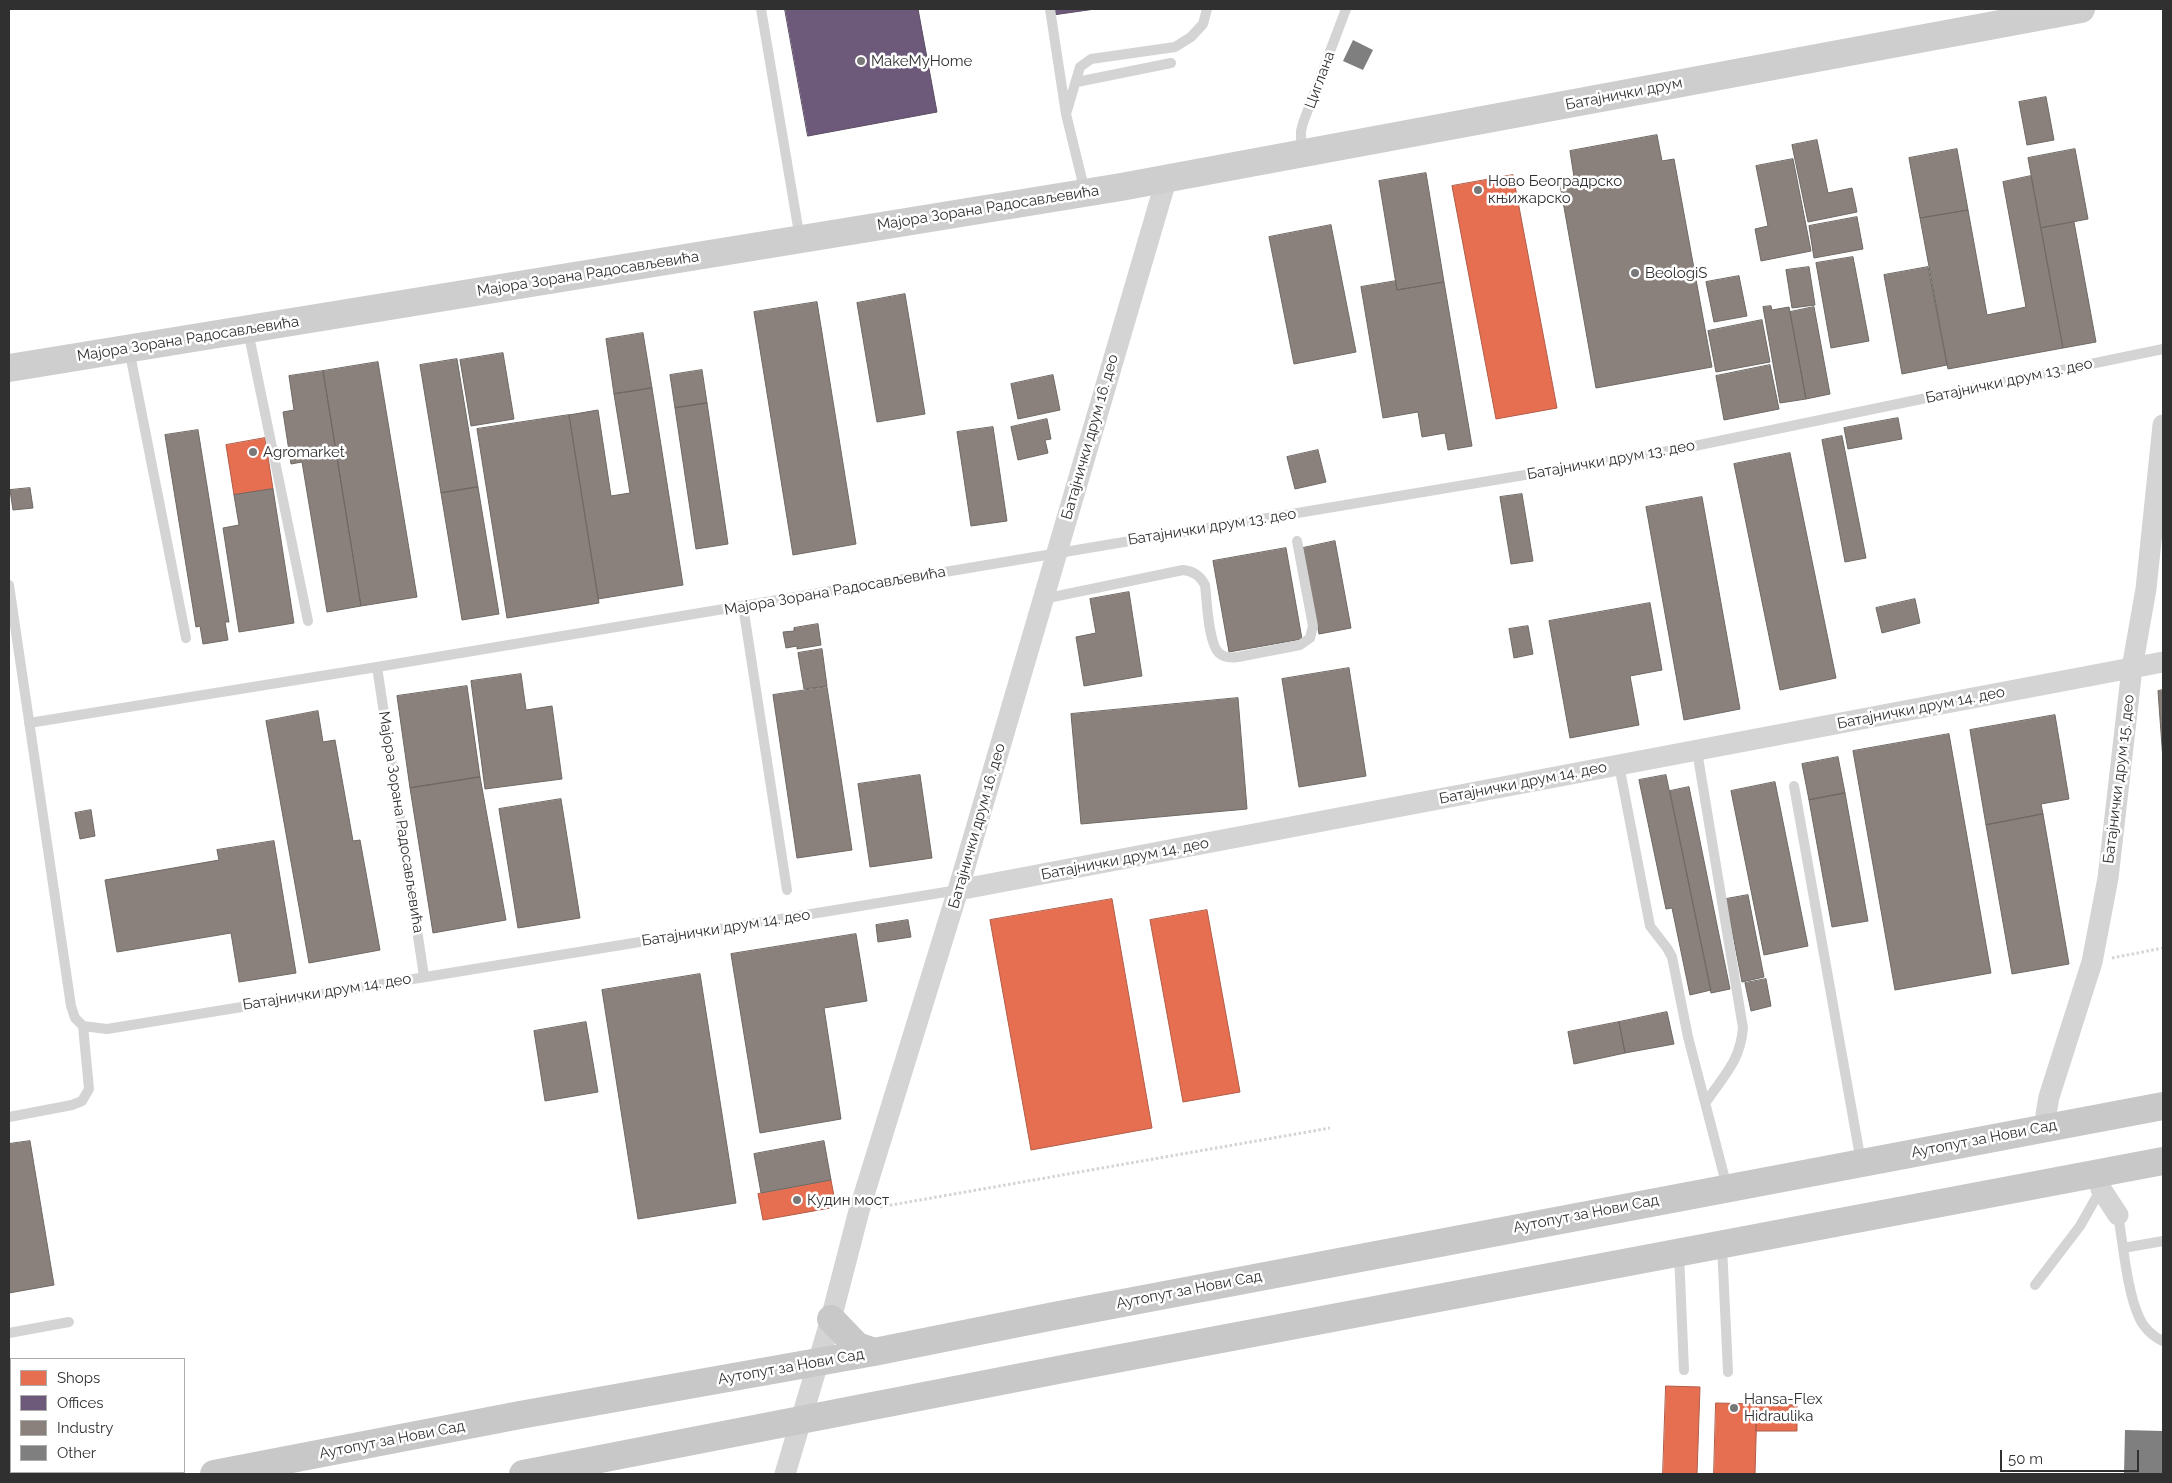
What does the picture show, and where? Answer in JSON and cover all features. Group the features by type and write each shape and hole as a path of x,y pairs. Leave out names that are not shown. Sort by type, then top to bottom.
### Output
{"main road":[{"name":"Батајнички друм","path":"1167,178 2082,9"},
{"name":"Мајора Зорана Радосављевића","path":"9,368 1167,178"},
{"name":"Аутопут за Нови Сад","path":"214,1474 520,1415 874,1352 1727,1187 2163,1106"},
{"path":"523,1474 1679,1252 2100,1181 2163,1161"},
{"path":"831,1319 857,1346 874,1352"}],"street":[{"name":"Батајнички друм 16. део","path":"785,1474 799,1421 819,1362 859,1211 958,890 1167,178"},
{"name":"Батајнички друм 15. део","path":"2048,1127 2046,1114 2049,1098 2092,962 2108,878 2132,668 2146,589 2163,425"},
{"name":"Батајнички друм 14. део","path":"958,890 2163,662"},
{"path":"2100,1181 2118,1214"}],"lane":[{"path":"760,9 800,239"},
{"path":"1050,9 1066,114 1085,192"},
{"path":"1066,114 1080,67 1091,59 1175,47 1191,37 1202,24 1207,9"},
{"name":"Циглана","path":"1301,152 1303,123 1346,9"},
{"path":"1077,82 1171,63"},
{"path":"248,329 308,622"},
{"name":"Батајнички друм 13. део","path":"1056,553 1680,449 2163,348"},
{"path":"129,349 186,638"},
{"path":"1042,599 1183,570 1189,571 1200,576 1205,584 1213,642 1219,654 1230,658 1300,646 1310,638 1313,626 1296,541"},
{"name":"Мајора Зорана Радосављевића","path":"29,723 377,668 1056,553"},
{"path":"9,585 71,1006 75,1018 83,1026 89,1089 82,1101 72,1105 9,1117"},
{"path":"743,606 787,890"},
{"name":"Мајора Зорана Радосављевића","path":"377,668 424,976"},
{"path":"1697,751 1743,1028 1742,1046 1737,1059 1706,1102"},
{"path":"1619,766 1650,926 1672,957 1688,1037 1727,1187"},
{"path":"1794,786 1861,1162"},
{"name":"Батајнички друм 14. део","path":"83,1026 107,1029 958,890"},
{"path":"2035,1285 2080,1226 2100,1181"},
{"path":"2118,1214 2123,1248 2139,1319 2147,1329 2163,1341"},
{"path":"2123,1248 2163,1241"},
{"path":"1722,1245 1728,1372"},
{"path":"1679,1252 1684,1370"},
{"path":"9,1333 69,1322"}],"path":[{"path":"2092,962 2163,948"},
{"path":"859,1211 1330,1128"}],"building: Shops":[{"path":"1513,175 1557,408 1496,419 1452,186"},
{"path":"265,438 273,489 234,495 226,445"},
{"path":"1112,899 1152,1128 1031,1150 990,920"},
{"path":"1207,910 1240,1092 1183,1102 1150,920"},
{"name":"Кудин мост","path":"831,1180 836,1207 763,1220 758,1194"},
{"path":"1666,1386 1700,1387 1697,1474 1663,1474"},
{"path":"1716,1403 1757,1404 1755,1474 1714,1474"},
{"path":"1757,1404 1797,1405 1797,1431 1756,1431"}],"building: Offices":[{"name":"MakeMyHome","path":"785,9 918,9 937,112 808,136"},
{"path":"1053,9 1095,9 1053,15"}],"building: Industry":[{"path":"2046,97 2054,140 2027,145 2019,102"},
{"name":"BeologiS","path":"1657,135 1662,161 1674,159 1712,367 1596,388 1559,179 1574,177 1570,151"},
{"path":"1817,140 1828,193 1852,188 1857,212 1808,222 1792,145"},
{"path":"1957,149 1968,210 1920,218 1909,158"},
{"path":"2075,149 2088,219 2041,228 2028,158"},
{"path":"1793,159 1811,251 1761,261 1755,229 1768,226 1756,166"},
{"path":"1426,173 1444,282 1397,290 1379,181"},
{"path":"2031,176 2063,348 1948,369 1920,218 1968,210 1987,315 2026,307 2003,182"},
{"path":"1857,217 1863,249 1814,258 1809,226"},
{"path":"2074,222 2096,342 2063,348 2041,228"},
{"path":"1331,225 1356,352 1294,364 1269,237"},
{"path":"1853,257 1869,341 1831,348 1816,263"},
{"path":"1809,267 1815,305 1792,308 1786,270"},
{"path":"1928,267 1947,365 1902,374 1884,275"},
{"path":"1739,276 1747,316 1714,322 1706,282"},
{"path":"1396,281 1397,290 1444,282 1472,446 1448,450 1445,433 1422,437 1418,412 1383,418 1361,287"},
{"path":"905,294 925,414 877,422 857,303"},
{"path":"817,302 856,544 793,555 754,312"},
{"path":"1771,306 1772,310 1789,307 1806,399 1780,403 1763,307"},
{"path":"1814,307 1830,394 1806,399 1790,312"},
{"path":"1762,320 1770,362 1716,372 1708,331"},
{"path":"643,333 652,388 614,394 606,339"},
{"path":"503,353 514,419 471,426 460,360"},
{"path":"457,359 478,487 441,493 420,365"},
{"path":"378,362 417,597 361,606 323,371"},
{"path":"1770,365 1779,409 1724,420 1716,376"},
{"path":"702,370 707,403 675,408 670,375"},
{"path":"323,371 361,606 327,612 302,462 291,464 283,412 294,410 289,376"},
{"path":"1053,375 1060,410 1018,419 1011,384"},
{"path":"652,388 683,585 598,599 569,415 598,410 611,496 630,493 614,394"},
{"path":"707,403 728,544 696,549 675,408"},
{"path":"569,415 599,603 507,618 477,429"},
{"path":"1898,418 1902,439 1848,449 1844,428"},
{"path":"1047,419 1051,439 1045,440 1048,453 1018,460 1011,427"},
{"path":"993,427 1007,521 971,526 957,432"},
{"path":"198,430 229,622 225,622 228,640 203,644 200,626 196,627 165,435"},
{"path":"1842,436 1866,558 1845,562 1822,440"},
{"path":"1318,450 1326,482 1295,489 1287,457"},
{"path":"1790,453 1836,678 1780,690 1734,464"},
{"path":"478,487 499,614 462,620 441,493"},
{"path":"30,488 33,508 13,510 10,490"},
{"path":"273,489 294,623 239,632 223,528 239,525 234,495"},
{"path":"1522,494 1533,561 1511,564 1500,497"},
{"path":"1702,497 1740,709 1684,720 1646,507"},
{"path":"1335,541 1351,628 1319,634 1303,548"},
{"path":"1286,548 1302,639 1229,652 1213,561"},
{"path":"1129,592 1142,676 1084,686 1076,637 1096,633 1090,599"},
{"path":"1915,599 1920,623 1882,633 1876,608"},
{"path":"1650,603 1662,670 1630,676 1639,725 1570,738 1549,621"},
{"path":"818,624 821,645 797,649 797,646 786,648 783,632"},
{"path":"1528,626 1533,654 1514,658 1509,629"},
{"path":"822,649 827,686 804,689 798,653"},
{"path":"1349,668 1366,776 1299,787 1282,679"},
{"path":"521,674 526,710 552,706 562,779 485,789 471,681"},
{"path":"467,686 480,777 410,788 397,696"},
{"path":"827,687 852,850 797,858 773,695"},
{"path":"2163,690 2163,760 2158,691"},
{"path":"1238,698 1247,809 1081,824 1071,714"},
{"path":"318,711 323,742 335,740 353,841 360,840 380,950 309,963 266,721"},
{"path":"2055,715 2069,799 2041,804 2043,814 1986,825 1970,730"},
{"path":"1949,734 1991,973 1895,990 1853,751"},
{"path":"1838,757 1845,793 1809,800 1802,764"},
{"path":"920,775 932,858 870,867 858,784"},
{"path":"1666,775 1711,990 1690,995 1672,908 1666,909 1639,780"},
{"path":"480,777 506,920 433,933 410,788"},
{"path":"1775,782 1808,946 1764,955 1731,791"},
{"path":"1689,787 1730,989 1711,993 1670,791"},
{"path":"1845,793 1868,921 1832,927 1809,800"},
{"path":"561,799 580,918 518,928 499,809"},
{"path":"91,810 95,836 80,839 75,813"},
{"path":"2043,814 2069,964 2012,974 1986,825"},
{"path":"274,841 296,973 239,982 231,933 117,952 105,880 219,860 217,850"},
{"path":"1748,895 1764,977 1742,982 1726,899"},
{"path":"908,920 911,937 878,942 876,925"},
{"path":"856,934 867,1001 824,1008 841,1119 760,1133 731,954"},
{"path":"700,974 736,1203 638,1219 602,990"},
{"path":"1766,979 1771,1006 1751,1011 1745,983"},
{"path":"1667,1012 1674,1044 1625,1053 1619,1022"},
{"path":"586,1022 598,1092 545,1101 534,1031"},
{"path":"1619,1022 1625,1053 1574,1064 1568,1032"},
{"path":"30,1141 54,1285 9,1293 9,1144"},
{"path":"824,1141 831,1180 761,1193 754,1154"}],"building: Other":[{"path":"1353,40 1373,50 1363,70 1343,61"},
{"path":"2125,1430 2163,1431 2163,1474 2124,1474"}],"place":[{"name":"MakeMyHome","path":"861,61"},
{"name":"Ново Београдрско књижарско","path":"1478,190"},
{"name":"BeologiS","path":"1635,273"},
{"name":"Agromarket","path":"253,452"},
{"name":"Кудин мост","path":"797,1200"},
{"name":"Hansa-Flex Hidraulika","path":"1734,1408"}]}
